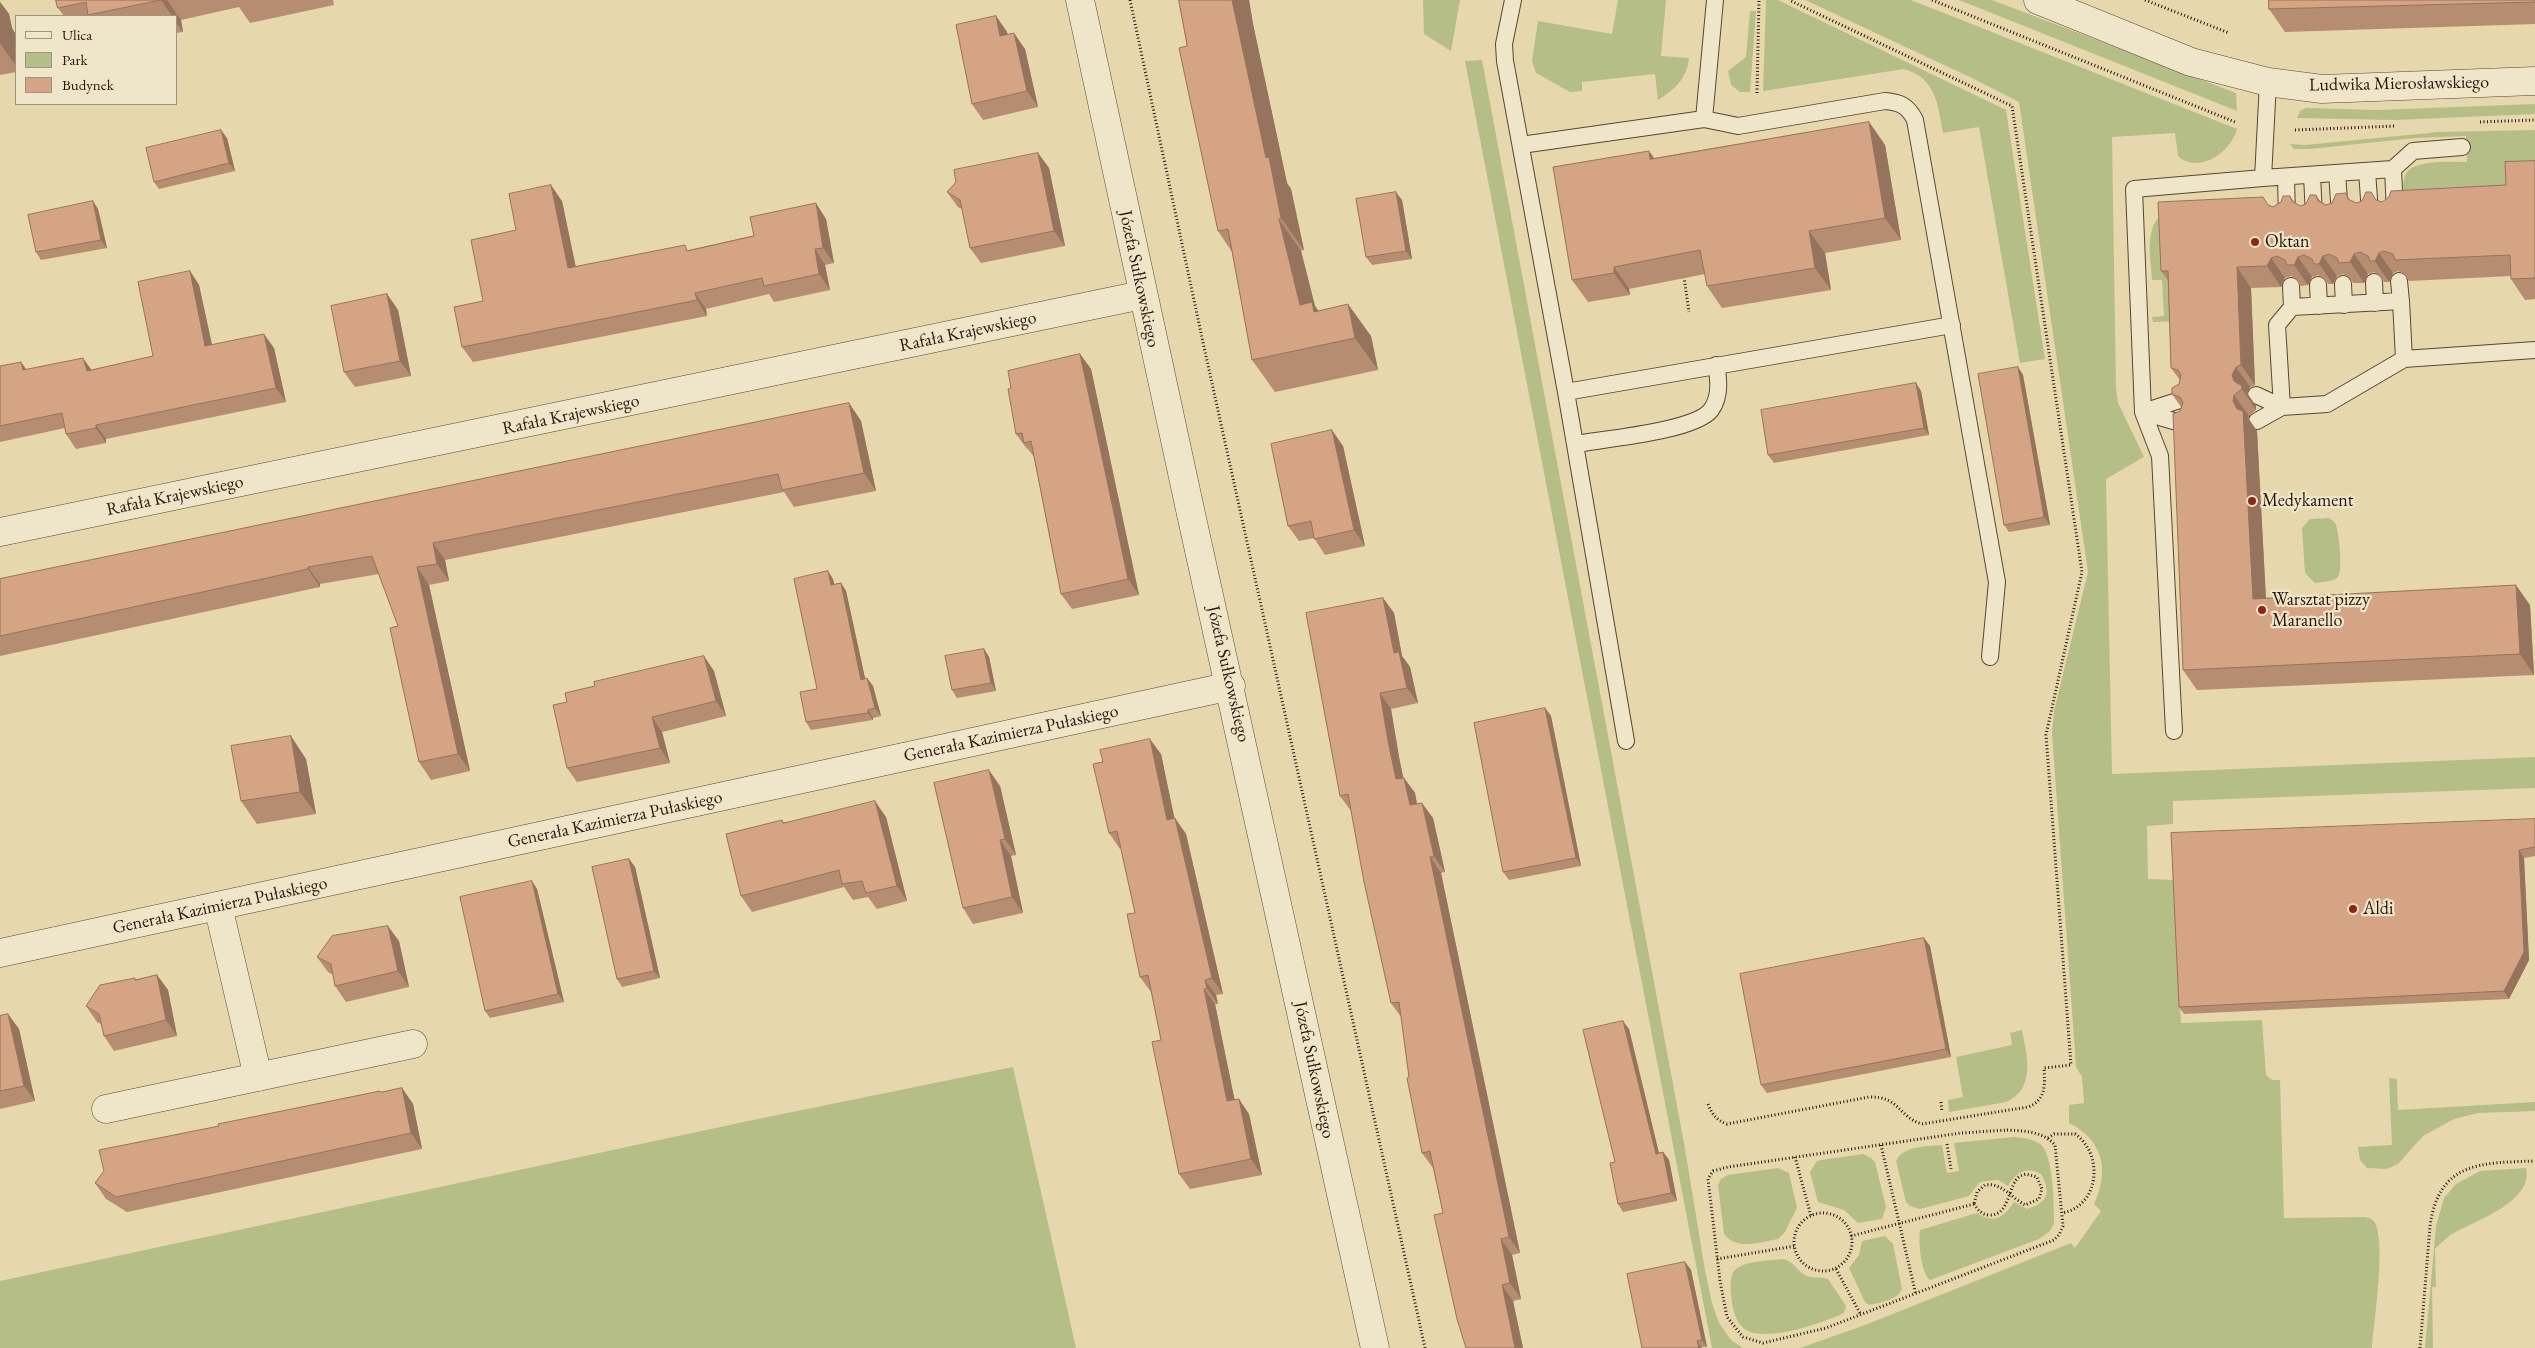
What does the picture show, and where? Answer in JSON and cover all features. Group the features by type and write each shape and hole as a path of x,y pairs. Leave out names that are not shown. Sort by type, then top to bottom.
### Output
{"street":[{"name":"Józefa Sułkowskiego","path":"1080,0 1142,295 1375,1348"},
{"name":"Ludwika Mierosławskiego","path":"2038,0 2191,62 2268,82 2322,89 2535,81"},
{"name":"Rafała Krajewskiego","path":"0,532 1142,295"},
{"name":"Generała Kazimierza Pułaskiego","path":"0,953 1230,686"},
{"path":"218,906 258,1077"},
{"path":"106,1110 413,1044"}],"lane":[{"path":"1513,0 1504,44 1505,61 1576,444 1626,741"},
{"path":"1704,118 1715,0"},
{"path":"2263,178 2268,82"},
{"path":"1521,146 1704,118 1738,126 1885,101 1904,105 1915,120 1997,582 1990,657"},
{"path":"2174,732 2160,456 2142,412 2134,189 2392,169 2413,151 2462,147"},
{"path":"2392,169 2395,212"},
{"path":"2367,171 2370,213"},
{"path":"2337,173 2340,215"},
{"path":"2312,175 2314,216"},
{"path":"2286,177 2288,217"},
{"path":"2399,281 2404,359"},
{"path":"2374,282 2375,303"},
{"path":"2343,284 2344,304"},
{"path":"2318,285 2319,306"},
{"path":"2282,406 2277,325 2292,307 2291,286"},
{"path":"2292,307 2401,302"},
{"path":"1566,392 1952,325"},
{"path":"2256,395 2282,406 2328,404 2404,359 2535,350"},
{"path":"1576,444 1679,426 1703,418 1712,409 1716,395 1719,381 1716,366"},
{"path":"2142,412 2186,398"},
{"path":"2257,421 2282,406"},
{"path":"2142,412 2187,425"}],"path":[{"path":"1130,0 1206,356 1425,1348"},
{"path":"1757,94 1759,0"},
{"path":"1708,1104 1712,1114 1727,1124 1882,1097 1894,1103 1910,1119 1922,1124 2037,1104 2042,1096 2045,1085 2044,1068 2071,1065 2046,735 2082,572 2012,106 1789,0"},
{"path":"2145,0 2233,34"},
{"path":"1684,277 1689,312"},
{"path":"1941,1102 1942,1112"},
{"path":"2007,1130 2032,1132 2048,1138 2056,1150 2063,1226 2059,1235 2054,1240 1862,1315 1826,1328 1773,1342 1763,1343 1748,1339 1734,1329 1727,1317 1717,1259 1708,1179 1713,1171 1728,1166 1961,1133 2007,1130"},
{"path":"2048,1138 2054,1134 2075,1134 2087,1145 2092,1160 2093,1186 2090,1194 2074,1210 2062,1213"},
{"path":"1947,1144 1952,1169"},
{"path":"1881,1145 1916,1295"},
{"path":"1795,1157 1811,1216"},
{"path":"2420,1348 2430,1226 2433,1206 2439,1193 2460,1172 2476,1166 2493,1163 2535,1161"},
{"path":"1974,1204 1977,1192 1984,1185 1994,1185 2010,1195 2025,1205 2039,1199 2042,1189 2037,1177 2026,1174 2016,1180 2010,1195 2006,1204 1998,1213 1990,1215 1983,1213 1974,1204"},
{"path":"1851,1236 1900,1225 1974,1204"},
{"path":"1825,1213 1834,1215 1842,1220 1851,1236 1852,1245 1849,1255 1836,1269 1826,1271 1807,1266 1800,1260 1794,1246 1795,1233 1800,1224 1811,1216 1825,1213"},
{"path":"1717,1259 1794,1246"},
{"path":"1836,1269 1862,1315"}],"green space":[{"path":"1423,0 1460,0 1451,51 1424,34"},
{"path":"1618,0 1666,0 1661,56 1689,58 1683,78 1670,92 1658,100 1655,74 1582,82 1582,91 1570,92 1536,73 1532,61 1538,21 1612,34"},
{"path":"1766,0 1778,0 2006,110 2045,359 2020,363 1979,127 1943,133 1934,94 1923,79 1915,73 1904,69 1763,91"},
{"path":"1805,0 1911,0 2237,129 2234,138 2221,153 2204,162 2195,163 2186,161 2178,156 2175,133 2112,137 2116,387 2118,403 2144,457 2106,479 2112,774 2535,757 2535,788 2173,801 2173,824 2147,826 2148,879 2174,880 2181,1023 2262,1020 2266,1075 2272,1080 2280,1080 2284,1218 2365,1217 2375,1223 2378,1233 2379,1264 2372,1348 1800,1348 1865,1325 2071,1243 2075,1248 2101,1211 2094,1204 2102,1179 2100,1157 2096,1147 2090,1138 2069,1123 2069,1105 2084,1103 2082,1077 2076,1067 2052,733 2054,711 2088,572 2019,102"},
{"path":"1959,0 1992,0 2236,93 2237,111"},
{"path":"1750,11 1756,11 1750,92 1740,92 1731,85 1728,71 1746,57"},
{"path":"1482,60 1684,1143 1705,1270 1712,1303 1719,1323 1731,1340 1743,1348 1712,1348 1465,61"},
{"path":"2535,104 2535,114 2395,120 2297,118 2300,111 2306,108 2377,110"},
{"path":"2535,130 2535,182 2406,211 2403,184 2408,171 2423,164 2467,162 2466,136 2416,138 2309,149 2294,149 2290,144 2305,145 2439,132"},
{"path":"2162,214 2182,321 2153,322 2152,317 2164,316 2162,280 2152,280 2150,254 2153,228 2156,220"},
{"path":"2329,518 2335,523 2338,533 2340,550 2339,573 2338,577 2333,580 2315,583 2305,573 2302,528 2310,519"},
{"path":"2022,1030 2026,1050 2027,1071 2026,1080 2016,1096 2006,1102 1949,1112 1948,1100 1963,1097 1956,1057 2012,1045 2010,1033"},
{"path":"1013,1067 1076,1348 0,1348 0,1281 753,1120"},
{"path":"2389,1078 2397,1079 2398,1110 2535,1102 2535,1111 2478,1113 2454,1119 2423,1136 2398,1164 2387,1169 2367,1168 2360,1160 2358,1147 2392,1145"},
{"path":"2014,1137 2037,1142 2045,1150 2051,1169 2054,1206 2054,1224 2050,1231 2039,1239 1930,1280 1922,1264 1919,1241 1920,1230 1977,1213 1983,1217 1998,1218 2014,1202 2027,1209 2034,1207 2046,1196 2046,1187 2041,1174 2026,1171 2018,1174 2008,1186 1998,1180 1985,1181 1979,1183 1969,1196 1920,1209 1910,1206 1906,1202 1896,1161 1904,1152 1910,1149 1942,1145 1947,1173 1959,1171 1954,1143"},
{"path":"1863,1154 1875,1162 1886,1207 1882,1219 1858,1223 1844,1210 1818,1202 1810,1172 1817,1161"},
{"path":"1778,1168 1789,1173 1797,1208 1785,1232 1778,1239 1749,1244 1742,1244 1729,1239 1724,1234 1718,1185 1721,1179 1728,1175"},
{"path":"2526,1168 2526,1180 2520,1192 2511,1201 2484,1218 2449,1236 2435,1249 2436,1287 2432,1287 2433,1348 2425,1348 2436,1226 2444,1198 2456,1184 2480,1171"},
{"path":"1885,1236 1893,1244 1902,1289 1897,1296 1869,1305 1865,1302 1849,1268 1859,1255 1862,1241"},
{"path":"1782,1259 1792,1263 1805,1275 1828,1279 1846,1306 1844,1313 1788,1332 1764,1334 1750,1332 1743,1328 1736,1319 1732,1305 1731,1282 1734,1271 1738,1267 1750,1263"}],"building":[{"path":"56,0 161,0 88,15 86,2 58,8"},
{"path":"1179,0 1232,0 1266,158 1269,157 1281,218 1279,219 1300,305 1312,302 1314,312 1348,304 1355,338 1252,360 1228,229 1218,231 1179,48 1187,46"},
{"path":"2269,0 2535,0 2535,2 2269,9"},
{"path":"996,16 1000,36 1014,33 1027,91 972,104 956,25"},
{"path":"1869,122 1885,218 1809,231 1815,268 1707,286 1700,250 1614,267 1614,273 1572,280 1553,167 1649,151 1650,159"},
{"path":"221,130 229,163 154,182 146,148"},
{"path":"1038,153 1054,231 970,248 960,200 947,192 956,182 954,170"},
{"path":"2535,161 2535,278 2511,279 2510,255 2395,260 2393,254 2384,251 2379,253 2375,261 2370,261 2368,256 2360,252 2354,254 2350,262 2339,263 2337,258 2329,254 2323,256 2319,264 2314,264 2312,259 2304,255 2298,257 2294,265 2287,265 2285,260 2277,256 2271,258 2267,266 2237,267 2241,365 2236,367 2232,375 2234,381 2242,386 2242,389 2234,395 2233,401 2237,409 2243,411 2253,599 2516,585 2520,654 2183,670 2173,414 2180,411 2183,403 2180,397 2172,394 2172,388 2179,384 2181,375 2178,370 2171,368 2168,271 2161,271 2158,202 2263,197 2268,205 2273,207 2281,202 2283,196 2290,196 2292,201 2300,206 2306,204 2310,195 2316,195 2318,201 2326,205 2332,203 2336,194 2346,193 2348,199 2356,203 2362,201 2366,192 2371,192 2376,200 2382,202 2389,197 2391,191 2506,185 2505,162"},
{"path":"551,185 568,268 685,245 687,251 754,236 750,217 816,203 823,248 815,249 819,274 764,286 762,278 695,293 697,300 462,347 454,307 483,301 471,240 516,230 509,194"},
{"path":"1396,192 1406,251 1366,257 1356,199"},
{"path":"93,201 101,240 36,252 28,215"},
{"path":"190,271 205,346 264,334 276,388 96,425 96,428 66,434 62,413 0,426 0,366 21,362 23,370 83,358 87,371 153,356 138,282"},
{"path":"387,294 400,361 344,372 331,306"},
{"path":"1080,354 1128,579 1061,594 1031,441 1024,443 1022,433 1016,434 1008,389 1011,388 1008,371"},
{"path":"2018,367 2044,517 2004,525 1978,374"},
{"path":"1916,383 1924,428 1768,455 1761,410"},
{"path":"849,403 864,473 782,490 778,474 433,543 437,564 417,567 458,754 419,762 390,628 398,626 372,556 308,567 308,569 0,636 0,579"},
{"path":"1332,430 1354,530 1314,539 1311,521 1288,526 1271,444"},
{"path":"828,571 831,585 841,583 861,680 867,678 875,708 868,710 868,713 806,722 800,692 817,689 794,579"},
{"path":"1383,598 1394,653 1399,652 1407,688 1380,693 1388,741 1396,779 1404,778 1410,805 1422,803 1434,856 1430,857 1509,1237 1501,1239 1510,1283 1502,1285 1515,1348 1466,1348 1457,1319 1434,1215 1443,1213 1430,1151 1422,1153 1407,1078 1409,1077 1399,1002 1391,1003 1364,882 1348,794 1340,796 1306,613"},
{"path":"984,649 991,683 952,690 945,656"},
{"path":"704,656 716,701 652,717 660,748 567,768 553,705 567,702 565,693 595,686 594,682"},
{"path":"1545,708 1576,858 1503,872 1474,723"},
{"path":"291,736 300,792 241,801 231,746"},
{"path":"1150,739 1167,820 1175,818 1212,978 1205,980 1207,988 1204,989 1227,1101 1239,1099 1251,1159 1179,1174 1152,1042 1161,1040 1148,975 1140,977 1127,914 1135,913 1117,831 1109,833 1093,764 1103,762 1100,750"},
{"path":"989,770 1005,839 1000,840 1012,897 963,908 934,783"},
{"path":"875,801 897,886 866,893 862,881 842,884 839,870 741,896 726,834 782,820 783,823"},
{"name":"Aldi","path":"2535,819 2535,847 2519,850 2524,952 2504,991 2179,1007 2171,833"},
{"path":"629,859 654,971 617,979 592,867"},
{"path":"532,881 558,994 485,1011 460,897"},
{"path":"388,926 398,971 335,986 331,964 317,957 332,936"},
{"path":"1924,938 1946,1049 1761,1085 1740,974"},
{"path":"157,975 166,1020 104,1036 99,1014 86,1006 100,985"},
{"path":"8,1014 24,1086 0,1091 0,1016"},
{"path":"1623,1021 1656,1154 1663,1152 1671,1193 1618,1204 1610,1163 1615,1162 1583,1030"},
{"path":"402,1088 411,1133 116,1197 95,1183 104,1171 99,1150 219,1126 218,1124"},
{"path":"1685,1262 1702,1340 1697,1341 1699,1348 1642,1348 1627,1274"}],"place":[{"name":"Oktan","path":"2255,242"},
{"name":"Medykament","path":"2252,501"},
{"name":"Warsztat pizzy Maranello","path":"2262,610"},
{"name":"Aldi","path":"2353,909"}]}
